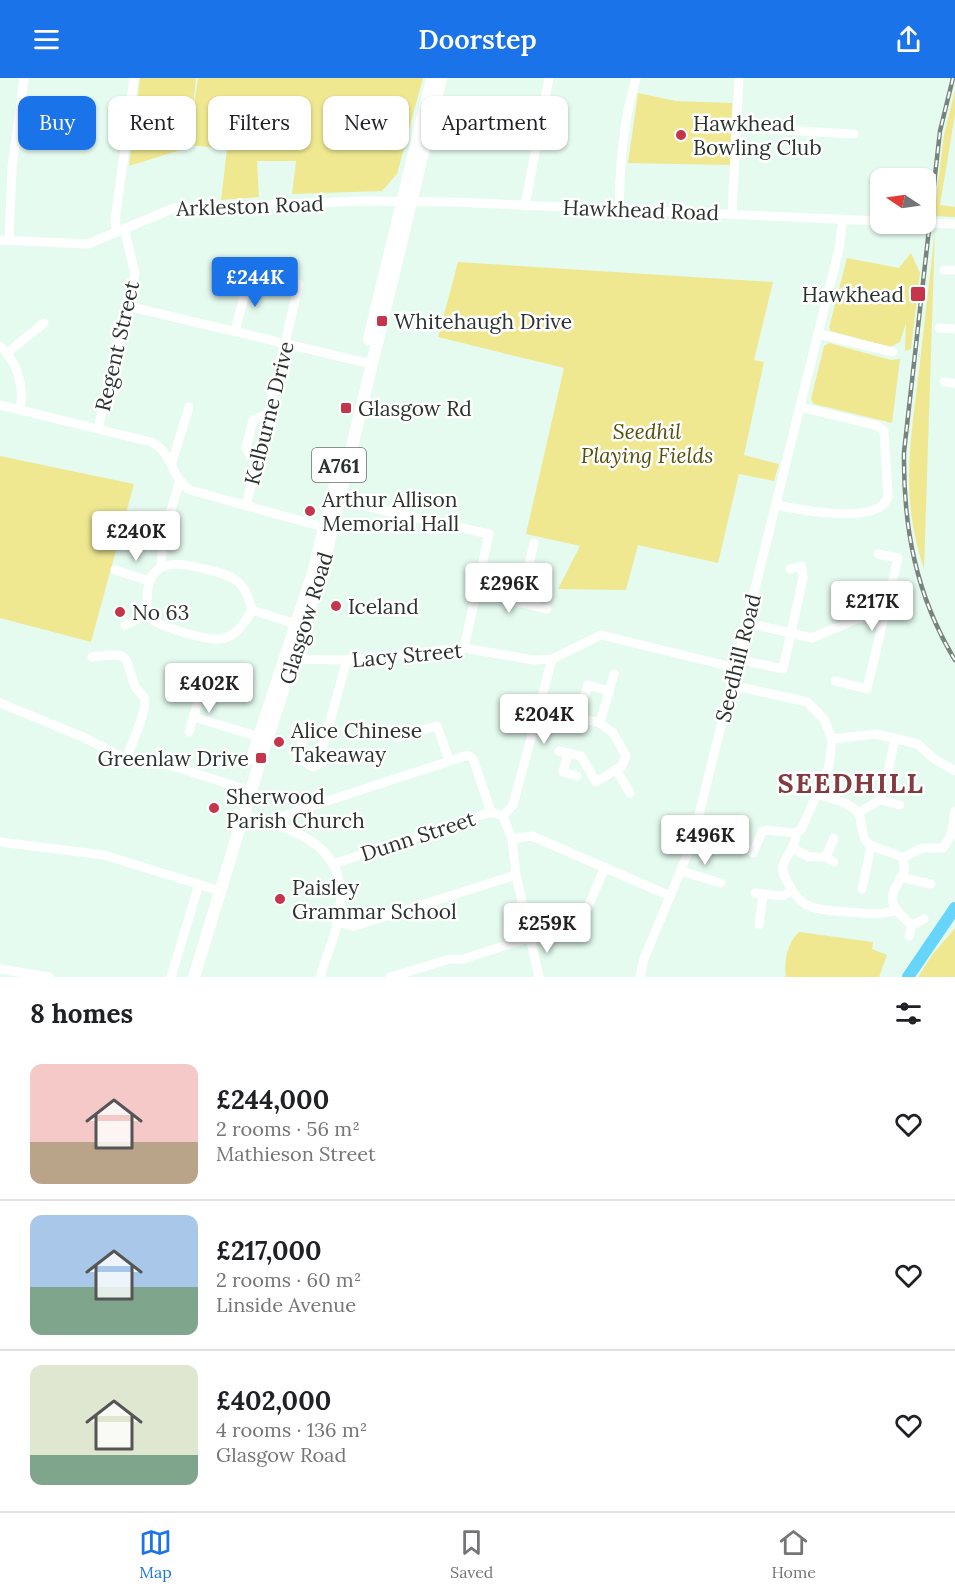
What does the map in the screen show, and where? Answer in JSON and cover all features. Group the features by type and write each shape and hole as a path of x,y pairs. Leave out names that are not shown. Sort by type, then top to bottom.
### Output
{"main road":[{"name":"Glasgow Road","path":"194,977 247,789 300,626 322,571 328,529 432,78"},
{"name":"Glasgow Road","path":"405,201 441,78"},
{"name":"Glasgow Road","path":"247,789 259,736 289,658"},
{"name":"Glasgow Road","path":"187,977 217,890"}],"street":[{"path":"5,240 24,78"},
{"name":"Regent Street","path":"98,429 135,274 115,222 134,78"},
{"path":"525,206 549,78"},
{"path":"619,209 620,165 626,115 636,78"},
{"path":"732,214 739,78"},
{"path":"735,123 765,129 854,134"},
{"name":"Arkleston Road","path":"5,240 88,244 166,209 183,207 405,201"},
{"name":"Hawkhead Road","path":"405,201 870,220"},
{"name":"Seedhill Road","path":"640,977 644,959 692,843 839,249 843,219"},
{"path":"936,224 955,224"},
{"path":"944,270 955,270"},
{"path":"235,331 249,278"},
{"name":"Kelburne Drive","path":"246,506 299,284"},
{"path":"127,306 368,363"},
{"path":"20,409 22,396 20,378 4,349 44,323"},
{"path":"939,328 955,329"},
{"path":"818,334 893,352"},
{"path":"944,382 955,383"},
{"path":"0,405 151,442 164,450 172,462 179,483 163,538 161,566"},
{"path":"172,462 189,407"},
{"path":"777,505 813,513 878,510 886,503 888,496 884,431 878,426 800,407"},
{"path":"256,466 246,448 253,420 269,413"},
{"path":"179,483 190,490 328,529"},
{"path":"336,499 489,534 464,648"},
{"path":"520,603 534,543"},
{"path":"835,681 867,689 898,558 878,554"},
{"path":"148,614 149,581 161,566 172,562 224,574 242,588 252,610 300,626"},
{"path":"517,563 528,565"},
{"path":"751,662 783,669 803,578 802,566 790,569"},
{"path":"115,570 149,581"},
{"path":"476,592 547,609"},
{"path":"148,614 161,625 211,640 222,640 241,630 252,610"},
{"path":"125,625 148,614"},
{"path":"747,623 812,638 866,617 883,621"},
{"name":"Lacy Street","path":"289,658 347,660 464,648 534,660 552,659 601,635 736,668"},
{"path":"92,657 115,654 127,660 131,665 135,687 143,697 144,708 126,759"},
{"path":"539,977 516,874 512,839 503,816 513,805 552,659"},
{"path":"295,729 304,737 297,757 313,767 322,763 323,746 347,660"},
{"path":"600,723 614,674"},
{"path":"189,732 204,681 219,683"},
{"path":"585,694 588,685 609,692"},
{"path":"731,685 807,702 824,719 832,739 829,766 807,820 796,833 794,849 783,868 792,891 802,903 819,910 882,915 894,911"},
{"path":"0,703 83,737 126,759 163,764 247,789"},
{"path":"540,708 600,723 613,733 626,756 622,766 596,782 581,756 564,752 563,772 577,776"},
{"path":"194,717 259,736"},
{"path":"397,737 437,726 449,760"},
{"path":"832,739 876,734 895,738 924,747 933,758 955,771"},
{"path":"888,772 895,738"},
{"path":"276,825 280,818 306,808 468,754 473,759 491,812"},
{"path":"879,758 891,760"},
{"path":"616,769 630,793"},
{"path":"880,800 882,788"},
{"path":"816,794 844,803 858,813 862,835 871,846 895,853 902,858 904,862 893,892 894,911 912,925"},
{"path":"858,813 880,800 900,805"},
{"path":"902,858 922,848 943,848 953,836 955,811"},
{"name":"Dunn Street","path":"333,864 491,812 503,816"},
{"path":"239,815 296,831 313,840 333,864 340,888 340,906 320,977"},
{"path":"756,824 762,832"},
{"path":"753,854 762,832 767,830 796,833"},
{"path":"512,839 532,836 670,896"},
{"path":"794,849 809,857 830,860 834,838"},
{"path":"0,842 104,855 217,890"},
{"path":"862,889 858,876 871,846"},
{"path":"390,977 450,959 463,959 529,938 579,928 605,867"},
{"path":"681,871 722,883"},
{"path":"336,922 355,926 516,874"},
{"path":"900,877 931,884"},
{"path":"171,977 199,884"},
{"path":"759,925 759,894 782,896 792,891"},
{"path":"909,936 912,925 924,919"},
{"path":"0,969 49,977"}],"green space":[{"path":"140,78 196,78 194,96 138,96"},
{"path":"198,78 423,78 409,130 409,96 323,96 323,150 404,150 397,174 382,191 292,194 296,161 257,161 259,197 221,200 227,150 311,150 311,96 208,96 208,147 196,146 195,96"},
{"path":"955,90 955,114 940,205 955,207 955,217 936,216 944,135"},
{"name":"Hawkhead Bowling Club","path":"638,93 676,101 732,103 730,165 628,163"},
{"path":"131,150 181,150 129,166"},
{"path":"935,234 924,569 909,494 913,423"},
{"path":"911,253 920,273 911,349 905,351 906,323 900,342 890,347 831,331 829,328 847,258 899,268"},
{"name":"Seedhil Playing Fields","path":"458,262 773,282 754,360 764,362 744,455 779,464 774,481 739,474 718,563 638,545 626,590 558,589 580,546 526,534 564,368 438,337"},
{"path":"829,343 891,360 900,359 892,423 814,404 811,399 824,346"},
{"path":"0,456 134,484 91,642 0,618"},
{"path":"955,928 955,977 918,977 932,955"},
{"path":"799,932 873,942 872,949 887,955 879,977 786,977 787,953"}],"waterway":[{"path":"908,977 955,908"}],"railway":[{"path":"953,78 940,131 904,452 904,480 909,534 921,586 930,611 955,660"}],"place":[{"name":"Hawkhead Bowling Club","path":"681,135"},
{"name":"Hawkhead","path":"918,294"},
{"name":"Whitehaugh Drive","path":"382,321"},
{"name":"Glasgow Rd","path":"346,408"},
{"name":"Arthur Allison Memorial Hall","path":"310,511"},
{"name":"Iceland","path":"336,606"},
{"name":"No 63","path":"120,612"},
{"name":"Alice Chinese Takeaway","path":"279,742"},
{"name":"Greenlaw Drive","path":"261,758"},
{"name":"Sherwood Parish Church","path":"214,808"},
{"name":"Paisley Grammar School","path":"280,899"}],"district":[{"name":"SEEDHILL","path":"851,783"}]}
